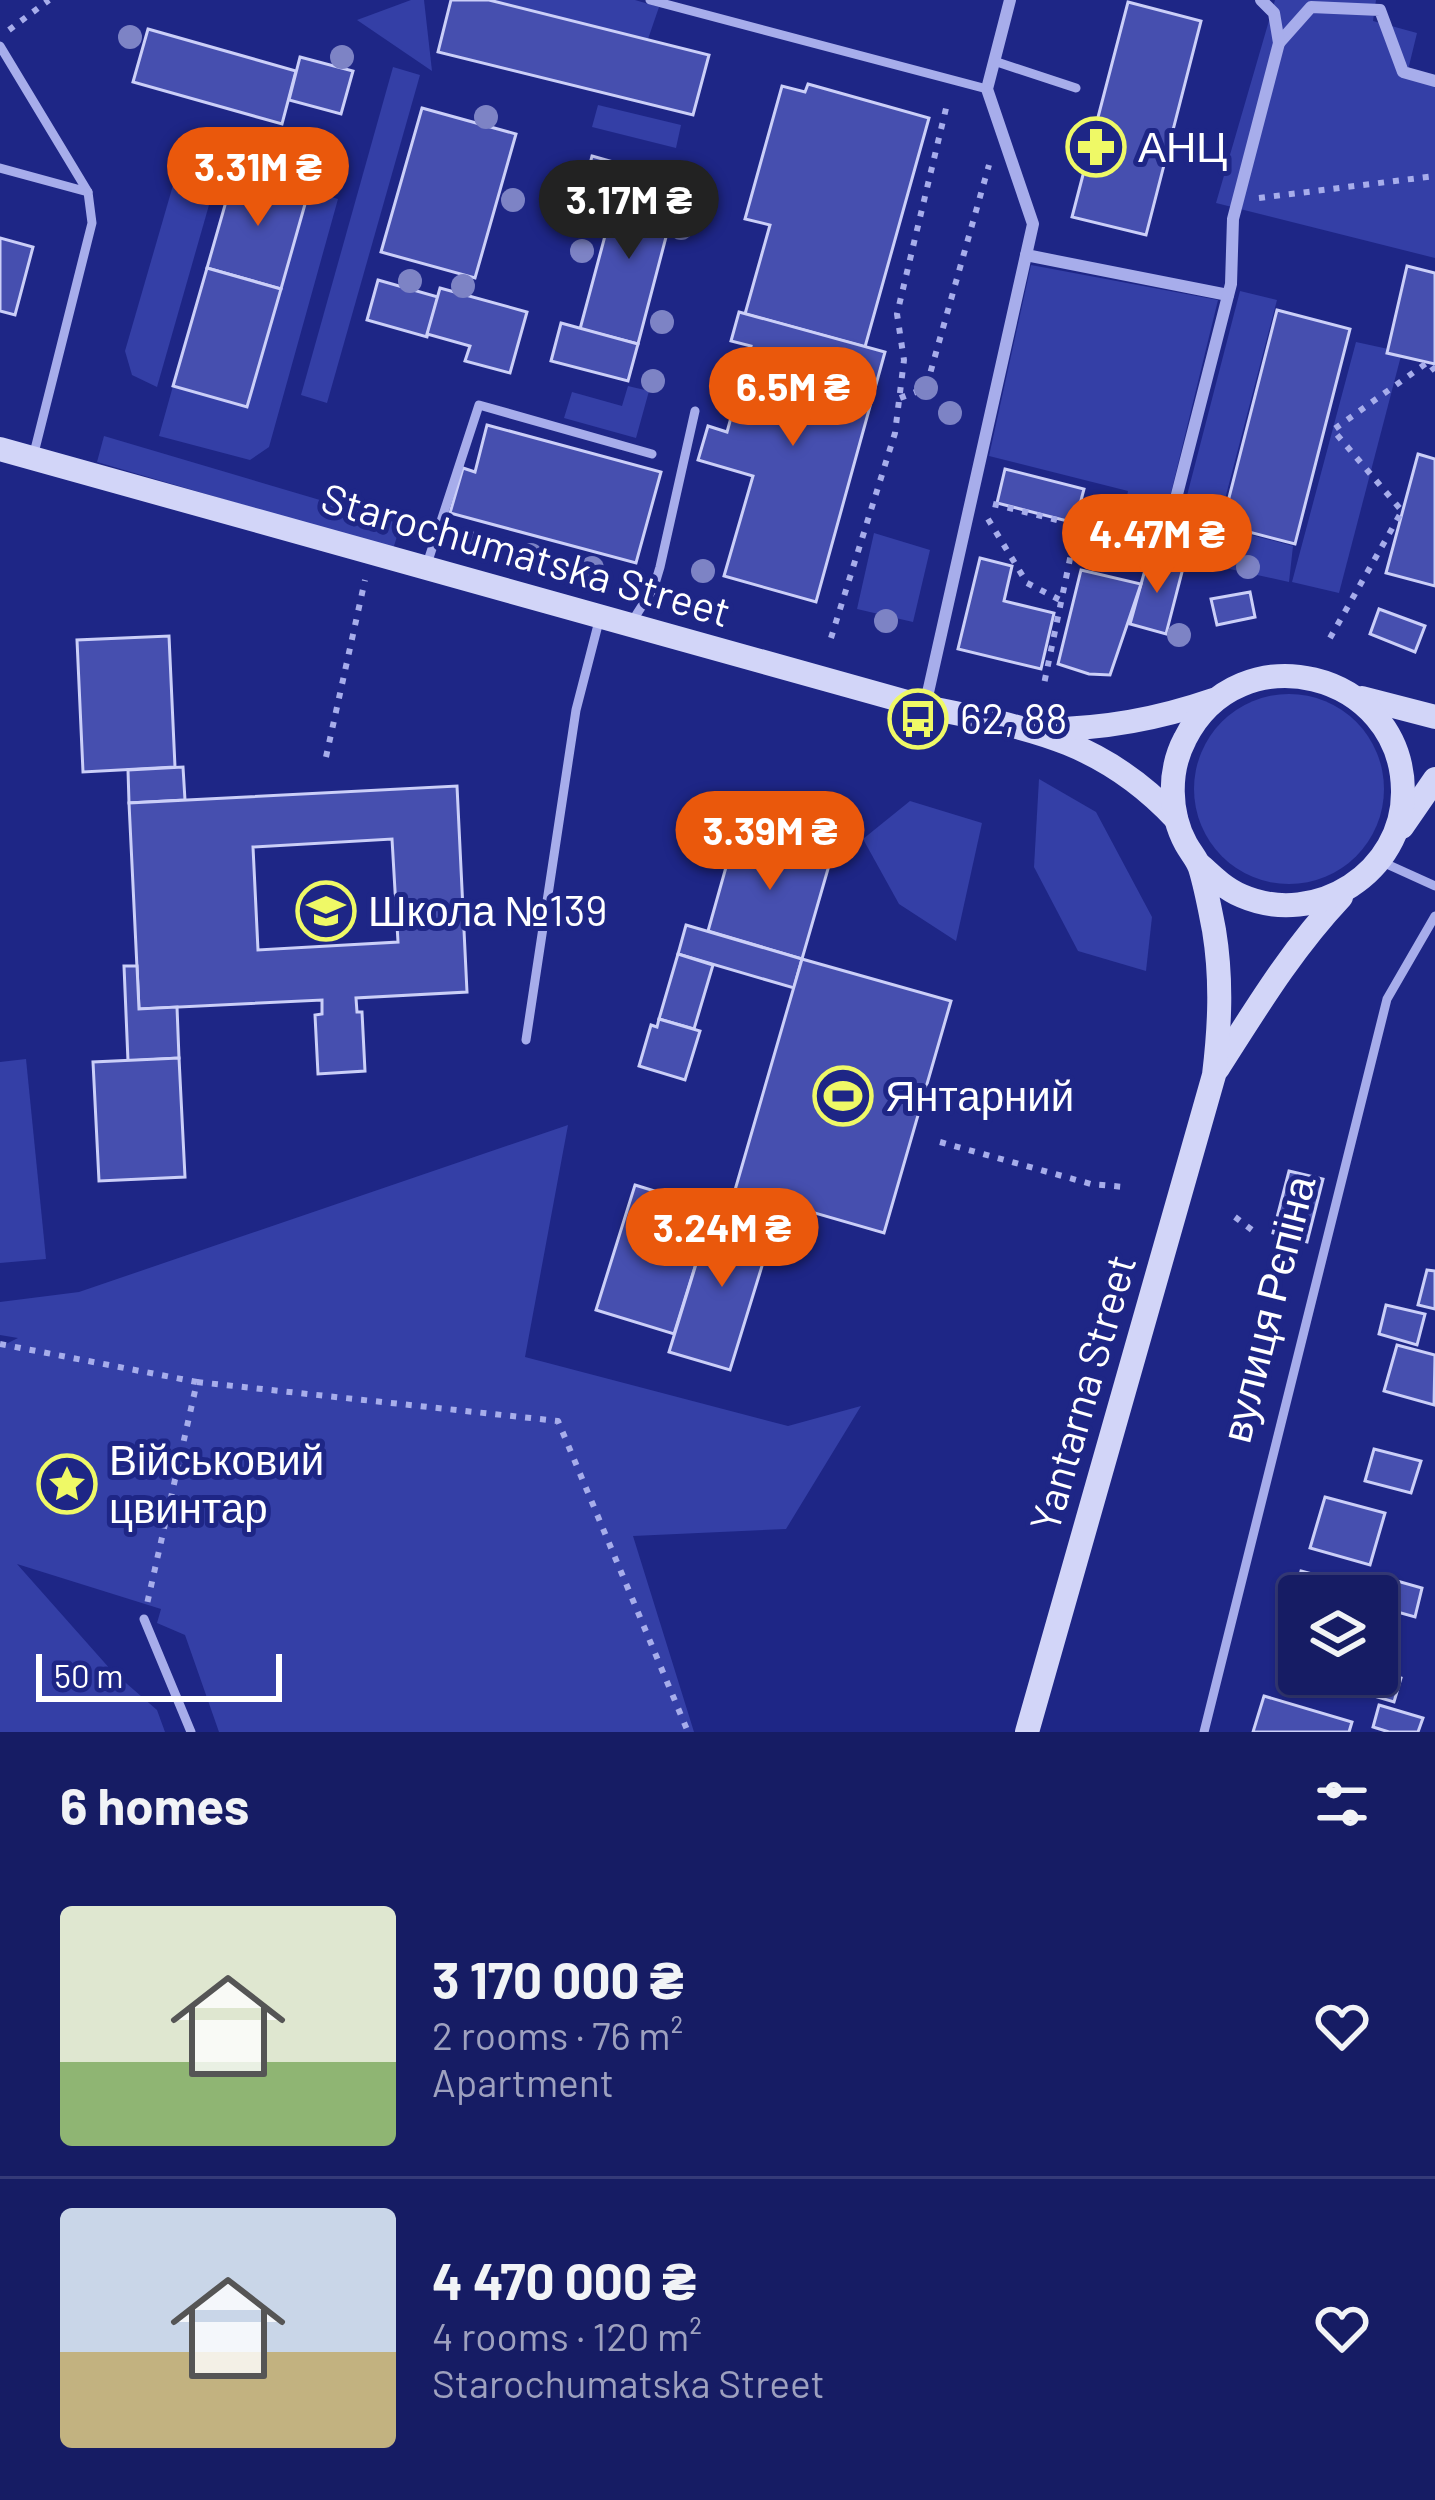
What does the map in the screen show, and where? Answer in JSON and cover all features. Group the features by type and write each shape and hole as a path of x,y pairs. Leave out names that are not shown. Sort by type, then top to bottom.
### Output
{"main road":[{"name":"Starochumatska Street","path":"0,449 925,707 1033,729 1088,729 1163,717 1271,676 1300,676 1393,709 1435,717"},
{"path":"1350,693 1384,727 1399,761 1403,797 1385,853"},
{"name":"Starochumatska Street","path":"1176,819 1175,766 1184,740 1219,698"},
{"name":"Starochumatska Street","path":"1033,729 1115,766 1144,786 1176,819 1199,863 1219,883 1242,896 1296,906 1323,900 1348,889 1385,853"},
{"path":"1385,853 1435,779"},
{"name":"Yantarna Street","path":"1027,1732 1214,1075 1221,1022 1220,966 1199,863"},
{"name":"Yantarna Street","path":"1214,1075 1301,939 1348,889"}],"street":[{"path":"925,707 1034,224 987,88 1010,0"},
{"path":"1163,549 1228,296 1238,200 1279,43 1274,13 1261,0"},
{"path":"1279,43 1312,7 1380,10 1403,72 1435,81"},
{"path":"1026,255 1228,296"}],"lane":[{"path":"650,0 987,88"},
{"path":"0,42 88,192 92,223 33,458"},
{"path":"994,61 1076,88"},
{"path":"0,168 88,192"},
{"path":"426,568 479,406 652,454"},
{"path":"631,625 654,587 695,412"},
{"path":"526,1040 576,710 600,616"},
{"path":"1385,853 1435,886"},
{"name":"вулиця Рєпіна","path":"1204,1732 1388,999 1435,916"},
{"path":"144,1619 191,1732"}],"path":[{"path":"0,42 50,0"},
{"path":"831,638 895,434 904,360 897,314 953,79"},
{"path":"900,398 926,388 1000,127"},
{"path":"1238,200 1435,176"},
{"path":"1330,638 1402,511 1333,430 1428,362 1435,371"},
{"path":"976,500 1077,525 1043,689"},
{"path":"986,517 1027,583 1061,601"},
{"path":"326,757 365,577"},
{"path":"940,1142 1091,1184 1124,1187"},
{"path":"1235,1217 1252,1230"},
{"path":"0,1344 197,1382 557,1420 688,1732"},
{"path":"144,1619 197,1382"}],"shaded area":[{"path":"411,0 424,0 432,71 357,20"},
{"path":"489,0 635,0 659,7 648,39"},
{"path":"1275,0 1376,0 1373,21 1417,33 1408,70 1435,79 1435,258 1216,203"},
{"path":"393,67 420,75 327,403 301,395"},
{"path":"598,105 681,125 676,148 592,127"},
{"path":"187,137 225,149 157,387 132,375 125,351"},
{"path":"309,190 338,199 269,447 250,460 159,436 173,386 247,407"},
{"path":"1031,265 1218,300 1159,542 1119,535 1128,491 989,456"},
{"path":"1240,291 1277,300 1218,526 1293,546 1289,582 1193,561 1183,511"},
{"path":"1356,342 1402,352 1339,593 1292,582"},
{"path":"628,386 649,391 636,438 564,418 572,392 622,406"},
{"path":"104,436 401,524 393,549 97,462"},
{"path":"874,533 930,550 913,622 857,609"},
{"path":"1289,694 1325,702 1356,722 1376,753 1384,789 1376,825 1356,856 1325,876 1289,884 1253,876 1222,856 1202,825 1194,789 1202,753 1222,722 1253,702"},
{"path":"1039,779 1096,812 1152,917 1146,971 1078,951 1034,867"},
{"path":"910,801 982,823 956,941 899,904 863,839"},
{"path":"26,1059 46,1259 0,1263 0,1062"},
{"path":"568,1125 525,1357 788,1426 861,1406 786,1529 633,1536 694,1732 219,1732 185,1635 157,1623 161,1609 17,1564 111,1670 157,1710 165,1732 0,1732 0,1347 18,1338 0,1335 0,1302 79,1292"}],"building":[{"path":"451,0 489,0 709,55 693,115 438,52"},
{"path":"1128,2 1201,21 1146,235 1072,217"},
{"path":"148,29 296,71 282,124 133,82"},
{"path":"300,57 353,71 341,114 289,100"},
{"path":"808,84 929,118 865,347 745,314 770,225 745,219 782,86 805,92"},
{"path":"422,108 516,134 475,278 381,252"},
{"path":"592,156 624,165 609,221 578,212"},
{"path":"235,170 309,190 281,289 207,268"},
{"path":"620,180 677,195 638,344 580,329"},
{"path":"0,238 33,247 15,315 0,311"},
{"path":"1407,266 1435,273 1435,364 1387,353"},
{"path":"207,268 281,289 247,407 173,386"},
{"path":"378,280 438,297 427,337 367,320"},
{"path":"440,288 527,312 510,373 465,361 470,346 427,334"},
{"path":"1277,310 1350,329 1295,544 1222,525"},
{"path":"739,312 885,352 816,602 724,576 753,476 698,460 708,426 727,432 751,346 731,341"},
{"path":"561,323 638,344 628,381 551,361"},
{"path":"487,425 661,472 636,563 450,513 463,468 475,472"},
{"path":"1418,454 1435,459 1435,586 1386,573"},
{"path":"1005,469 1084,489 1075,523 997,503"},
{"path":"980,558 1012,566 1004,601 1054,613 1041,669 958,649"},
{"path":"1148,559 1183,568 1166,634 1130,624"},
{"path":"1081,570 1141,584 1110,675 1058,664"},
{"path":"1250,592 1255,617 1217,625 1211,599"},
{"path":"1379,609 1425,626 1415,652 1370,634"},
{"path":"169,636 175,767 83,772 77,640"},
{"path":"183,767 185,800 129,803 128,770"},
{"path":"457,786 467,992 356,998 357,1012 362,1012 365,1071 318,1074 315,1015 322,1014 322,1000 139,1009 129,803","holes":["392,839 398,942 258,950 253,847"]},
{"path":"737,828 832,855 802,959 708,931"},
{"path":"686,925 802,959 794,988 678,954"},
{"path":"678,954 713,965 694,1029 659,1019"},
{"name":"Янтарний","path":"802,959 951,1001 884,1233 735,1190"},
{"path":"124,966 137,966 139,1009 177,1007 179,1058 128,1061"},
{"path":"659,1019 700,1031 685,1080 639,1066 651,1025 657,1027"},
{"path":"179,1058 185,1177 99,1181 93,1062"},
{"path":"1289,1171 1323,1179 1307,1242 1273,1233"},
{"path":"635,1185 713,1209 674,1334 596,1310"},
{"path":"713,1209 774,1227 730,1370 669,1352"},
{"path":"1427,1270 1435,1271 1435,1309 1418,1305"},
{"path":"1386,1305 1425,1314 1417,1345 1379,1334"},
{"path":"1397,1345 1435,1355 1434,1405 1384,1391"},
{"path":"1374,1449 1421,1461 1411,1493 1365,1481"},
{"path":"1325,1497 1385,1513 1370,1565 1310,1548"},
{"path":"1398,1581 1422,1588 1415,1617 1398,1612"},
{"path":"1264,1696 1352,1722 1349,1732 1253,1732"},
{"path":"1379,1705 1423,1718 1418,1732 1373,1727"}],"place":[{"name":"АНЦ","path":"1096,147"},
{"name":"62, 88","path":"918,719"},
{"name":"Школа №139","path":"326,911"},
{"name":"Янтарний","path":"843,1096"},
{"name":"Військовий цвинтар","path":"67,1484"}]}
